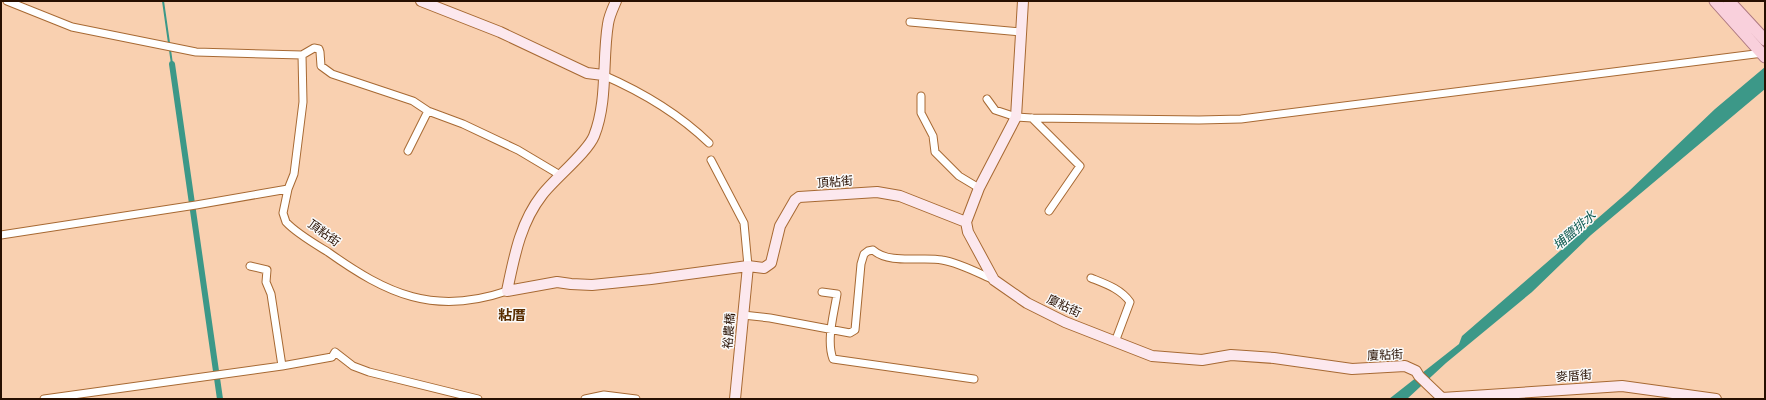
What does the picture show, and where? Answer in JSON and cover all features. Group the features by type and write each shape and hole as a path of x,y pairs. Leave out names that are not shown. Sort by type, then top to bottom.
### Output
{"main road":[{"path":"1715,1 1764,54"},
{"path":"1730,1 1765,40"}],"street":[{"path":"7,1 72,27 196,52 302,55 308,51 319,49 321,66 326,71 413,101 428,111 462,124 518,150 560,175"},
{"path":"421,1 500,32 587,73 603,75 632,88 655,101 694,127 709,143"},
{"path":"507,291 513,260 524,223 534,206 560,175 587,148 593,137 600,117 608,22 616,1"},
{"path":"966,222 979,188 1016,117 1023,1"},
{"path":"910,22 1020,32"},
{"path":"987,98 995,110 1016,117 1199,120 1241,119 1764,54"},
{"name":"頂粘街","path":"302,55 303,102 294,174 288,189 283,213 286,222 350,268 403,294 424,301 444,303 487,298 507,291 557,282 571,284 610,283 748,266 764,268 771,262 780,226 795,200 800,197 877,192 900,196 966,222"},
{"path":"921,96 922,113 933,136 935,152 959,176 979,188"},
{"path":"408,151 428,111"},
{"path":"1032,118 1080,166 1048,211"},
{"path":"711,160 744,223 748,266"},
{"path":"1,235 196,206 288,189"},
{"name":"廈粘街","path":"966,222 968,232 994,280 1027,303 1065,322 1152,356 1202,360 1231,355 1274,358 1352,369 1405,366 1416,371 1434,392"},
{"path":"743,315 770,318 850,333 855,330 861,264 864,254 873,250 878,254 902,259 942,260 994,280"},
{"path":"250,266 267,270 266,282 271,294 282,366"},
{"name":"裕農橋","path":"736,399 748,266"},
{"path":"1091,278 1116,289 1126,296 1130,302 1115,342"},
{"path":"822,292 837,294 831,329 830,352 836,360 974,379"},
{"path":"44,399 282,366 332,357 335,352 353,366 369,372 478,399"},
{"name":"麥厝街","path":"1434,392 1442,398 1622,386 1716,399"},
{"path":"585,399 604,395 636,399"}],"water":[{"path":"1765,67 1765,89 1591,235 1532,292 1446,363 1407,399 1389,399 1459,344 1462,336 1628,192 1715,109"}],"waterway":[{"path":"163,1 172,64"},
{"path":"172,64 220,399"}],"district":[{"name":"粘厝","path":"512,315"}],"water label":[{"name":"埔鹽排水","path":"1574,230"}]}
